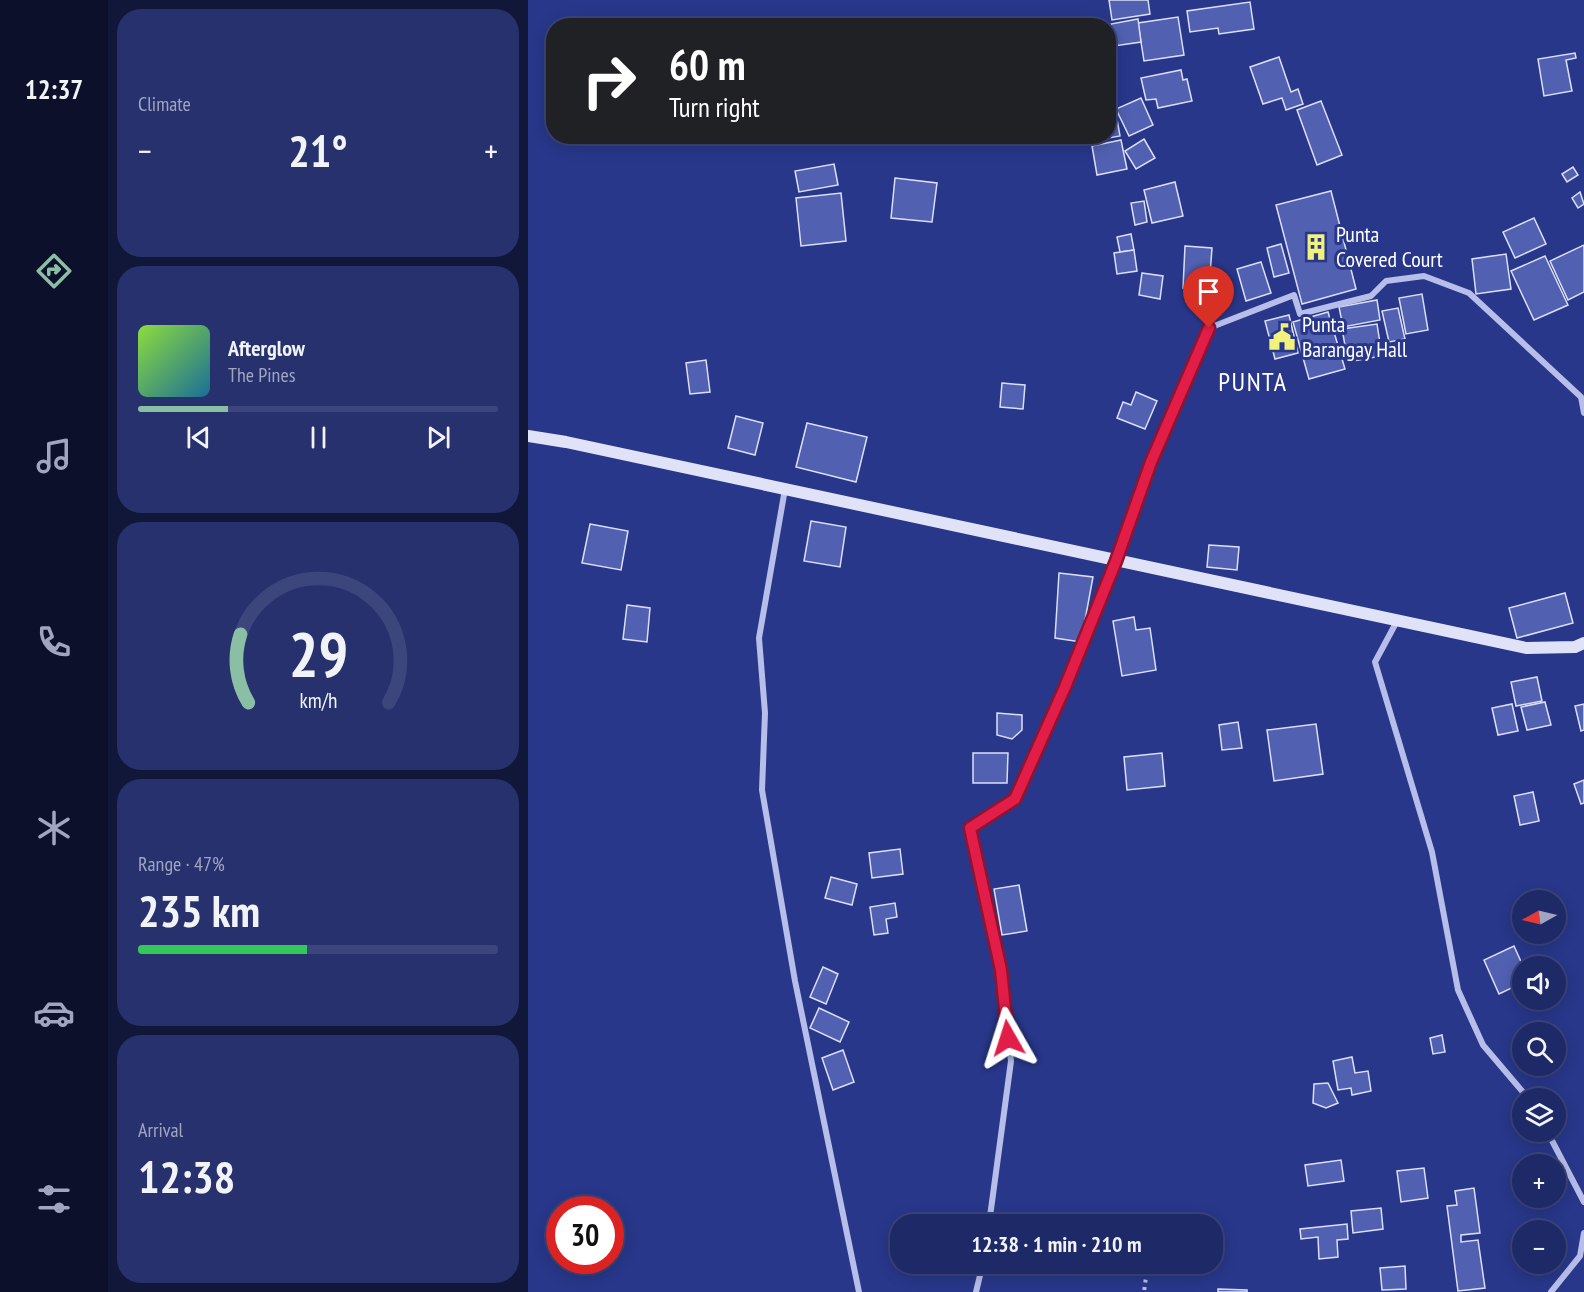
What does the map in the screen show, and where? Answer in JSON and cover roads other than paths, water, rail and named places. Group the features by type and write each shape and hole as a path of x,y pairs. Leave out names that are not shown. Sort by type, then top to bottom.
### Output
{"street":[{"path":"990,1214 1011,1061 1001,970 970,828 1015,799 1065,687 1116,561 1151,462 1209,328 1294,295 1300,314 1371,296 1386,280 1424,276 1469,293 1581,397 1584,413"},
{"path":"528,436 566,442 1526,648 1575,647 1584,643"},
{"path":"785,489 759,638 765,713 762,790 795,981 859,1292"},
{"path":"1398,620 1376,662 1432,852 1458,990 1483,1045 1520,1088"},
{"path":"1553,1142 1584,1202"},
{"path":"1551,1292 1580,1256 1584,1233"},
{"path":"976,1292 980,1274"}],"place":[{"name":"Punta Covered Court","path":"1316,247"},
{"name":"Punta Barangay Hall","path":"1282,337"}],"district":[{"name":"PUNTA","path":"1253,381"}]}
